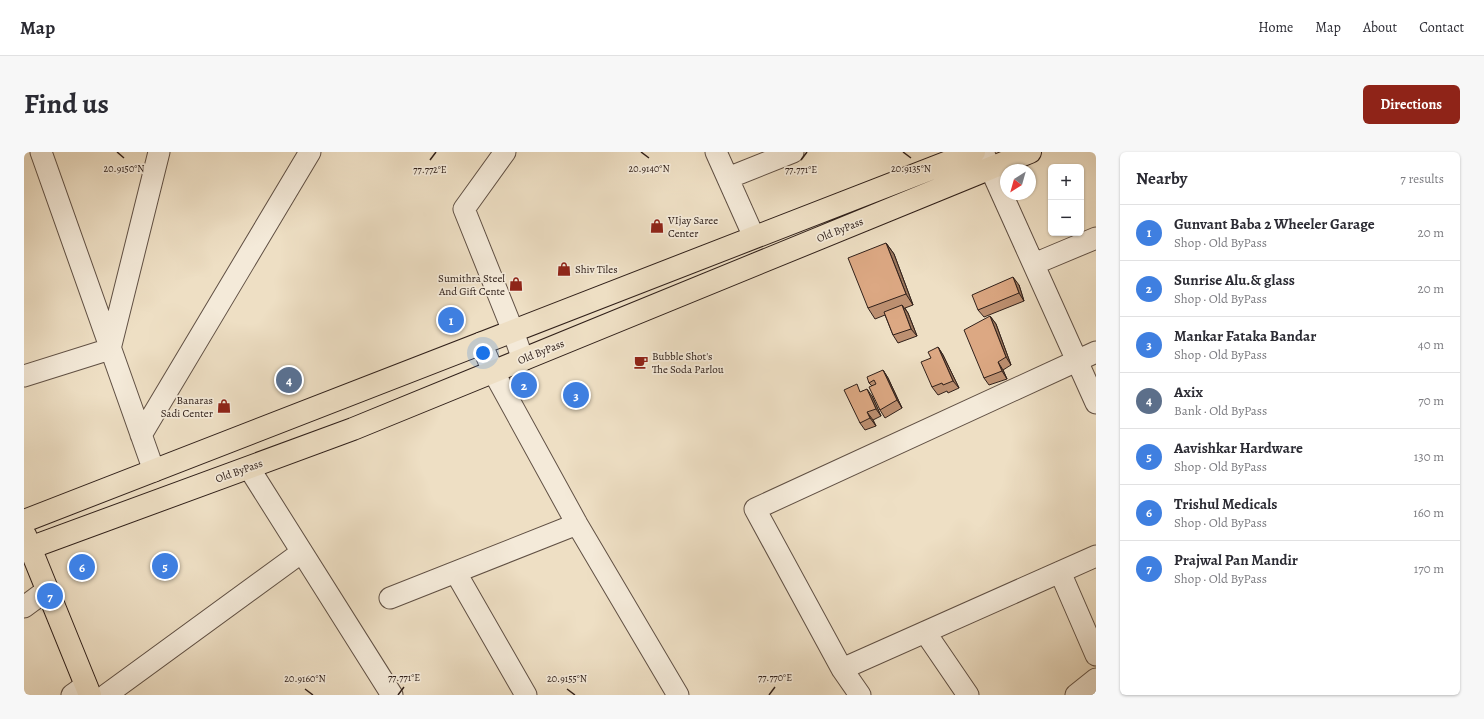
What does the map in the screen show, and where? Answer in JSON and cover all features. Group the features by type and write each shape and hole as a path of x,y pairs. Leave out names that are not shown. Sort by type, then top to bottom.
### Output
{"main road":[{"path":"24,521 974,152"},
{"name":"Old ByPass","path":"26,543 249,468 353,429 523,360 986,160 1030,152"},
{"path":"26,543 47,590 82,692"}],"street":[{"path":"41,152 154,471"},
{"path":"110,349 159,152"},
{"path":"141,435 310,152"},
{"path":"504,152 464,209 513,331 523,360"},
{"path":"716,152 754,237"},
{"path":"728,178 793,152"},
{"path":"986,160 1096,403"},
{"path":"1034,264 1096,238"},
{"path":"482,343 493,372 576,524 678,695"},
{"path":"24,376 110,349"},
{"path":"860,695 842,669 755,509 1096,352"},
{"path":"249,468 392,695"},
{"path":"390,598 576,524"},
{"path":"106,695 302,552"},
{"path":"842,669 1096,556"},
{"path":"1060,572 1096,655"},
{"path":"456,573 526,695"},
{"path":"24,607 47,590"},
{"path":"925,632 968,695"},
{"path":"1076,695 1096,679"}],"building":[{"path":"886,243 906,294 868,308 848,258"},
{"path":"1013,277 1019,293 978,310 972,295"},
{"path":"902,305 911,329 893,335 884,312"},
{"path":"990,316 1006,357 998,362 1002,371 984,378 964,330"},
{"path":"938,347 953,381 932,387 921,362 931,358 928,352"},
{"path":"883,370 897,400 880,410 869,387 876,384 874,380 869,383 867,377"},
{"path":"857,384 860,392 867,389 876,409 867,412 870,418 860,423 844,390"}],"place":[{"name":"VIjay Saree Center","path":"657,226"},
{"name":"Shiv Tiles","path":"564,269"},
{"name":"Sumithra Steel And Gift Cente","path":"516,284"},
{"name":"Gunvant Baba 2 Wheeler Garage","path":"451,320"},
{"name":"Bubble Shot's The Soda Parlou","path":"641,362"},
{"name":"Axix","path":"289,380"},
{"name":"Sunrise Alu.& glass","path":"524,385"},
{"name":"Mankar Fataka Bandar","path":"576,395"},
{"name":"Banaras Sadi Center","path":"224,406"},
{"name":"Aavishkar Hardware","path":"165,566"},
{"name":"Trishul Medicals","path":"82,567"},
{"name":"Prajwal Pan Mandir","path":"50,596"}]}
